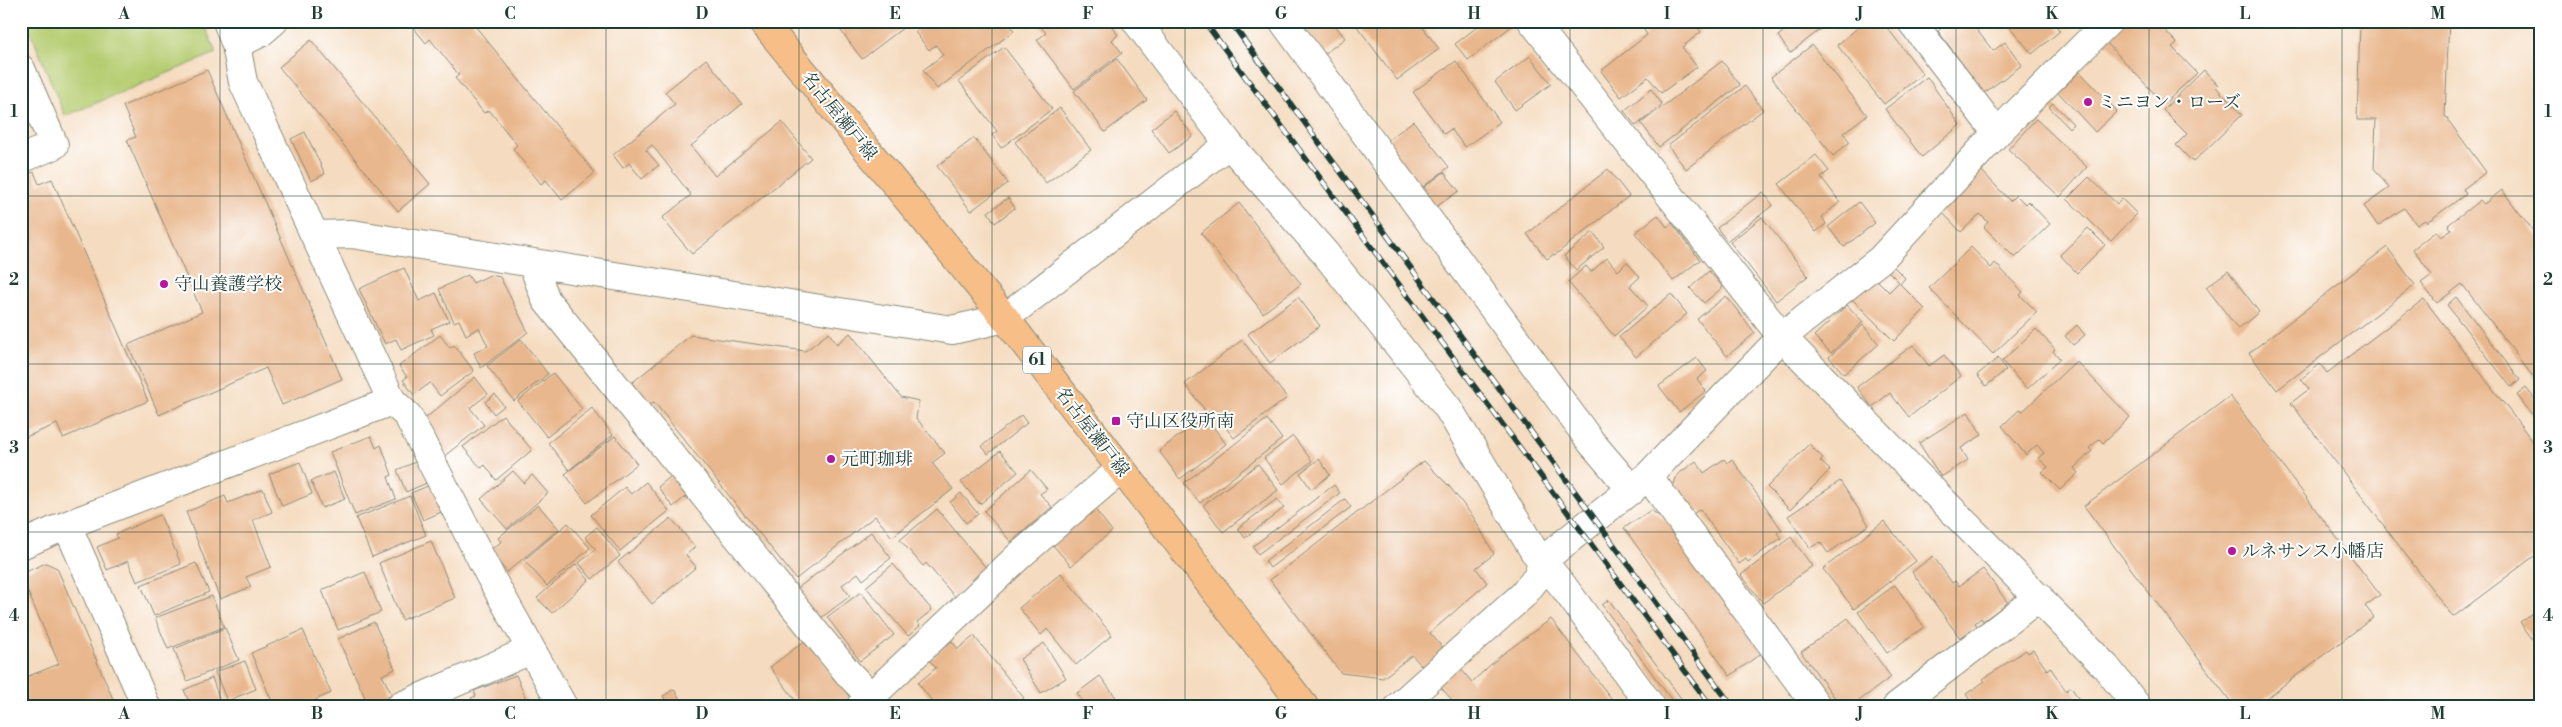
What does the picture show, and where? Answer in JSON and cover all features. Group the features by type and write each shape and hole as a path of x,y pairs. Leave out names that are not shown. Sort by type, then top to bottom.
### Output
{"main road":[{"name":"名古屋瀬戸線","path":"762,21 1005,318 1304,706"}],"street":[{"path":"274,21 260,33 232,33 243,82 392,401 408,416 490,576 563,706"},
{"path":"1136,21 1229,144 1324,252 1448,408 1534,551 1563,586 1652,706"},
{"path":"1283,21 1591,442 1640,483 1817,706"},
{"path":"1532,21 1782,337 2039,597 2106,667 2136,706"},
{"path":"1911,21 1997,133"},
{"path":"1399,706 1523,595 1538,576 1542,561 1640,483 1782,337 1881,259 1997,133 2109,21"},
{"path":"21,69 54,145 21,159"},
{"path":"316,235 352,234 533,265 952,330 1005,318 1229,144"},
{"path":"533,265 546,300 848,673 866,701 1020,555 1120,469"},
{"path":"21,545 67,525 392,401"},
{"path":"67,525 146,706"},
{"path":"1906,703 2039,597"},
{"path":"401,706 531,650"}],"green space":[{"path":"26,21 203,21 216,53 65,116"}],"building":[{"path":"408,21 471,21 595,173 562,200 546,180 541,184 513,149 517,145 489,110 484,113 455,78 459,75 430,39 426,43"},
{"path":"846,21 912,21 862,59 838,27"},
{"path":"929,21 1007,21 1014,31 937,89 923,70 943,55 936,45 929,50 915,32"},
{"path":"1046,21 1108,21 1118,35 1112,40 1122,53 1074,89 1037,40 1046,33 1040,26"},
{"path":"1298,21 1332,21 1345,38 1323,55"},
{"path":"1353,21 1418,21 1439,49 1397,80"},
{"path":"1485,21 1511,21 1513,25 1468,60 1455,44"},
{"path":"1639,21 1693,21 1701,32 1682,47 1697,67 1661,93 1648,77 1621,97 1601,71 1647,35"},
{"path":"1786,21 1831,21 1790,53 1778,36 1790,26"},
{"path":"1866,21 1882,21 1923,74 1884,104 1837,45"},
{"path":"1950,21 1970,21 1993,51 2005,42 2022,65 1984,93 1938,31"},
{"path":"2005,21 2052,21 2060,31 2032,54"},
{"path":"2126,21 2156,21 2177,43 2172,47 2197,73 2164,104 2105,41"},
{"path":"2360,21 2449,21 2445,116 2486,172 2463,189 2466,194 2427,222 2425,220 2417,225 2404,208 2378,226 2364,206 2389,188 2374,168 2376,120 2357,120"},
{"path":"311,40 430,184 398,211 279,67"},
{"path":"1812,45 1867,115 1843,133 1850,142 1833,156 1771,77"},
{"path":"1004,47 1052,109 1001,148 992,135 997,131 959,81"},
{"path":"1530,56 1551,84 1515,110 1495,82"},
{"path":"706,59 742,104 691,146 715,176 782,122 811,158 692,254 662,218 691,195 652,145 646,150 659,165 642,179 629,163 623,168 613,155 675,104 665,92"},
{"path":"1117,59 1147,100 1105,132 1074,91"},
{"path":"1456,61 1500,122 1465,147 1451,129 1444,134 1413,92"},
{"path":"1722,61 1740,85 1659,147 1641,123"},
{"path":"207,70 342,379 282,405 266,368 159,415 128,345 202,312 127,140 136,137 123,106"},
{"path":"2204,70 2218,85 2216,87 2242,115 2193,162 2176,145 2187,134 2163,110"},
{"name":"ミニヨン・ローズ","path":"2080,72 2117,111 2095,132 2058,92"},
{"path":"1927,77 1960,125 1922,157 1885,109"},
{"path":"1745,86 1763,110 1686,169 1668,146"},
{"path":"1651,89 1662,104 1636,126 1624,111"},
{"path":"2053,103 2073,124 2069,128 2049,107"},
{"path":"1060,108 1091,150 1046,183 1015,142"},
{"path":"1174,111 1193,136 1169,153 1151,129"},
{"path":"2036,119 2087,167 2060,197 2008,149"},
{"path":"1413,121 1449,167 1423,187 1418,181 1416,183 1386,142"},
{"path":"305,132 325,174 311,181 291,139"},
{"path":"974,138 1008,183 971,211 937,166"},
{"path":"1816,155 1829,171 1821,177 1840,202 1822,217 1826,224 1816,232 1779,184"},
{"path":"1608,169 1629,196 1555,255 1547,259 1527,234"},
{"path":"1981,170 2010,201 2016,195 2025,204 2028,201 2050,224 2015,258 1984,227 1988,222 1980,214 1961,232 1940,210"},
{"path":"34,172 39,184 52,179 148,401 63,438 57,424 21,439 21,177"},
{"path":"1444,172 1459,191 1434,208 1425,196 1429,193 1424,187"},
{"path":"2089,177 2117,204 2122,199 2137,214 2111,241 2067,199"},
{"path":"2502,190 2541,241 2541,387 2462,284 2437,303 2421,283 2432,275 2413,249 2436,231 2441,237 2452,230 2448,225 2480,200 2484,204"},
{"path":"1763,192 1773,205 1727,241 1717,228"},
{"path":"1008,198 1015,208 995,223 988,212"},
{"path":"1859,202 1875,223 1844,247 1828,227"},
{"path":"1239,203 1301,284 1263,313 1201,233"},
{"path":"1658,215 1667,227 1672,223 1700,260 1673,281 1635,233"},
{"path":"1762,217 1808,276 1776,301 1730,242"},
{"path":"2088,228 2105,245 2077,273 2060,255"},
{"path":"1593,232 1604,247 1576,270 1564,256"},
{"path":"1971,247 1991,268 1995,263 2023,292 2020,295 2037,312 1993,354 1929,288"},
{"path":"2387,247 2415,285 2277,390 2249,353"},
{"path":"1607,258 1618,271 1627,262 1640,277 1630,286 1648,306 1614,336 1568,282 1586,266 1591,272"},
{"path":"1887,260 1905,278 1900,284 1925,309 1894,341 1850,297 1872,275 1889,292 1899,282 1882,265"},
{"path":"404,268 419,301 436,293 449,321 431,329 434,335 401,350 396,339 385,344 359,289"},
{"path":"1709,271 1723,287 1704,303 1690,288"},
{"path":"2228,271 2259,312 2238,329 2206,287"},
{"path":"468,275 473,283 490,275 500,277 528,332 481,368 474,353 488,346 479,328 466,335 459,320 454,322 439,289"},
{"path":"1671,294 1687,314 1636,357 1619,337"},
{"path":"1726,296 1755,333 1727,356 1697,319"},
{"path":"1298,297 1320,326 1270,363 1248,334"},
{"path":"2456,297 2520,380 2511,387 2447,305"},
{"path":"2424,299 2541,452 2541,551 2453,617 2291,403 2309,389 2301,379 2320,364 2327,373"},
{"path":"1847,305 1863,322 1831,353 1814,336"},
{"path":"1863,325 1879,344 1844,374 1829,357"},
{"path":"2077,325 2085,335 2073,345 2065,336"},
{"path":"2036,329 2055,349 2053,351 2060,359 2027,389 2002,361"},
{"path":"829,333 837,344 850,333 901,397 919,401 916,418 945,453 932,463 953,489 892,537 875,516 796,579 654,402 646,409 628,386 691,335 805,351"},
{"path":"440,335 450,348 454,345 474,371 440,396 430,383 414,395 403,380 407,377 399,366"},
{"path":"521,339 548,374 514,401 487,366"},
{"path":"1242,340 1287,398 1234,438 1211,409 1207,413 1185,384"},
{"path":"1913,345 1929,366 1944,355 1961,376 1909,417 1890,393 1872,407 1857,387"},
{"path":"1697,358 1707,371 1697,379 1706,391 1679,412 1659,386"},
{"path":"1998,358 2006,370 1986,386 1977,375"},
{"path":"2076,361 2130,417 2103,443 2099,439 2089,448 2092,451 2074,468 2078,473 2060,490 2042,472 2048,467 2038,458 2044,453 2037,445 2026,455 2002,426 2020,409 2023,411"},
{"path":"553,373 582,409 547,437 518,401"},
{"path":"475,377 488,394 470,408 484,425 443,457 437,449 440,446 421,422"},
{"path":"2526,388 2541,407 2541,426 2517,395"},
{"path":"495,394 504,406 494,414 485,402"},
{"name":"ルネサンス小幡店","path":"2230,396 2380,595 2365,606 2374,617 2256,706 2234,706 2084,506"},
{"path":"592,408 613,435 569,470 548,443"},
{"path":"1968,412 1982,435 1961,448 1968,460 1941,477 1919,443"},
{"path":"503,415 532,450 496,480 485,465 481,468 463,447"},
{"path":"1021,415 1027,423 988,454 982,446"},
{"path":"1205,416 1226,444 1180,479 1159,451"},
{"path":"1267,419 1282,439 1200,503 1184,483"},
{"path":"371,436 376,448 381,445 392,475 388,477 396,499 355,515 330,452"},
{"path":"615,436 637,464 587,503 565,474"},
{"path":"1293,436 1312,461 1283,484 1264,458"},
{"path":"1809,444 1823,458 1820,461 1830,470 1790,510 1767,487"},
{"path":"1000,451 1018,472 980,504 961,482"},
{"path":"1319,459 1330,475 1311,489 1300,473"},
{"path":"1724,459 1727,463 1732,459 1782,530 1777,533 1781,538 1748,562 1746,559 1739,564 1700,509 1693,514 1673,487 1677,475 1696,461 1704,473"},
{"path":"420,460 429,482 406,492 397,470"},
{"path":"1424,461 1449,486 1474,518 1494,554 1476,568 1487,583 1430,633 1472,682 1500,656 1551,619 1617,706 1444,706 1452,700 1412,655 1383,678 1341,673 1270,580"},
{"path":"300,462 312,494 282,506 269,474"},
{"path":"1258,464 1278,490 1223,532 1203,505"},
{"path":"1031,470 1047,489 1040,494 1052,507 1011,542 984,511"},
{"path":"513,471 524,483 532,475 548,493 507,529 481,499"},
{"path":"334,472 345,499 322,508 311,481"},
{"path":"675,473 690,493 673,507 658,487"},
{"path":"1840,481 1869,525 1828,553 1820,542 1810,548 1788,516"},
{"path":"646,482 669,511 620,551 591,515 625,487 631,494"},
{"path":"435,483 446,510 423,520 411,493"},
{"path":"1334,485 1340,493 1258,554 1253,546"},
{"path":"263,489 272,512 253,520 271,567 246,577 251,587 220,599 186,512 225,496 228,503"},
{"path":"961,493 978,514 966,523 950,502"},
{"path":"410,496 426,535 372,557 356,518"},
{"path":"1277,499 1284,508 1245,538 1238,528"},
{"path":"1345,499 1351,507 1270,568 1265,561"},
{"path":"538,505 559,529 507,572 489,551 501,542 498,538"},
{"path":"1094,508 1112,531 1071,566 1052,544"},
{"path":"937,509 987,569 955,597 926,563 923,566 900,540"},
{"path":"1651,510 1670,524 1763,652 1730,676 1624,528"},
{"path":"160,515 181,564 137,582 128,561 107,570 97,547 118,538 116,534"},
{"path":"671,518 695,547 686,555 696,567 652,604 618,562"},
{"path":"1884,521 1916,561 1854,609 1823,569"},
{"path":"568,523 590,548 547,586 524,560"},
{"path":"597,527 620,556 592,579 579,563 596,549 585,537"},
{"path":"871,532 891,558 863,580 858,573 842,585 850,596 817,621 794,591"},
{"path":"1791,537 1812,566 1763,603 1741,575"},
{"path":"431,541 455,598 402,620 379,563"},
{"path":"1933,556 1952,583 1955,581 1959,586 1983,569 2008,603 1983,621 1981,618 1975,623 1977,626 1960,638 1912,572"},
{"path":"46,563 57,568 116,706 21,706 21,679 59,664 21,576 21,574"},
{"path":"196,563 209,592 154,616 141,585"},
{"path":"576,564 589,580 552,613 537,598"},
{"path":"893,564 932,610 917,622 920,626 908,636 866,587"},
{"path":"365,572 381,612 338,630 322,590"},
{"path":"1061,573 1112,635 1076,665 1047,629 1041,635 1019,608"},
{"path":"1895,585 1924,627 1887,653 1858,612"},
{"path":"861,592 894,635 860,661 827,617"},
{"path":"212,596 224,627 168,649 155,618"},
{"path":"1609,600 1683,701 1676,706 1602,605"},
{"path":"2541,607 2541,651 2520,622"},
{"path":"1848,618 1891,677 1852,706 1841,706 1801,652"},
{"path":"374,622 395,669 382,675 392,695 369,706 338,639"},
{"path":"225,628 239,660 187,681 174,649"},
{"path":"303,630 331,693 302,706 274,706 251,653"},
{"path":"974,636 1024,698 1015,706 936,706 918,683 936,668 929,660 952,641 958,649"},
{"path":"806,640 851,699 842,706 800,706 770,667"},
{"path":"1044,643 1066,678 1041,693 1020,659"},
{"path":"2026,650 2028,653 2033,650 2047,670 2050,667 2066,691 2071,687 2083,706 1974,706 1966,694 1985,681 1983,679"},
{"path":"245,661 256,689 227,701 215,672"},
{"path":"516,675 529,706 474,706 471,698 476,696 474,691"},
{"path":"1100,676 1118,700 1110,706 1086,706 1077,693"},
{"path":"212,678 221,703 214,706 191,706 184,690"},
{"path":"674,689 684,706 669,706 663,696"}],"railway":[{"path":"1204,21 1711,706"},
{"path":"1230,21 1732,706"}],"place":[{"name":"ミニヨン・ローズ","path":"2088,102"},
{"name":"守山養護学校","path":"164,284"},
{"name":"守山区役所南","path":"1116,421"},
{"name":"元町珈琲","path":"831,459"},
{"name":"ルネサンス小幡店","path":"2232,551"}]}
